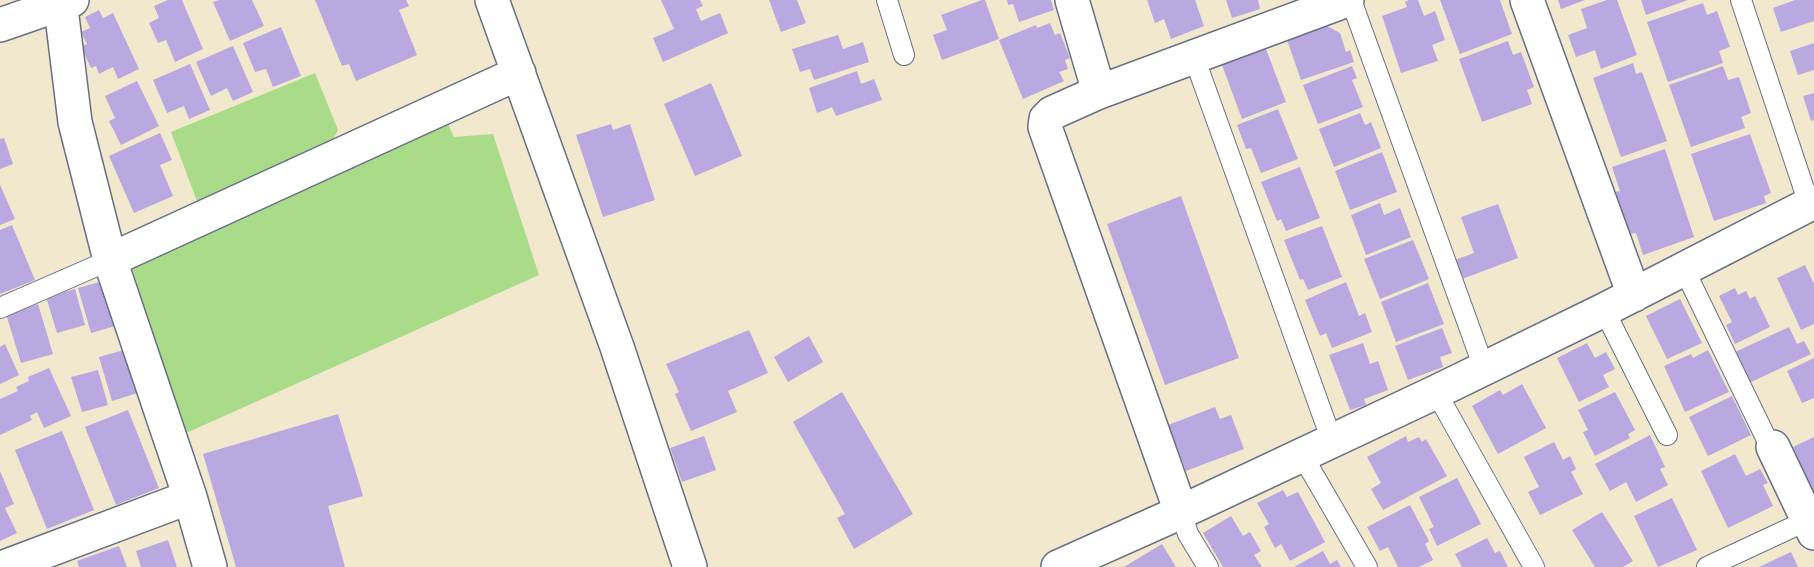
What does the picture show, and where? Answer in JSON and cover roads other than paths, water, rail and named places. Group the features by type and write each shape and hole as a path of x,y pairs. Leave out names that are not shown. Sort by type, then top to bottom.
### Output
{"street":[{"path":"492,0 617,348 690,567"},
{"path":"1072,0 1099,92"},
{"path":"1181,512 1045,127 1046,119 1052,113 1099,92 1349,0"},
{"path":"1527,0 1634,295"},
{"path":"0,25 65,1 75,122 110,260 190,497 210,567"},
{"path":"110,260 519,73"},
{"path":"1058,567 1436,392 1634,295 1812,203"},
{"path":"1773,447 1811,526"},
{"path":"4,567 190,497"}],"lane":[{"path":"888,0 904,55"},
{"path":"1349,0 1484,368"},
{"path":"1741,0 1812,203"},
{"path":"1194,57 1332,441"},
{"path":"0,308 110,260"},
{"path":"1684,269 1766,438 1773,447"},
{"path":"1604,310 1667,435"},
{"path":"1436,392 1534,567"},
{"path":"1302,455 1367,567"},
{"path":"1181,512 1188,534 1208,567"},
{"path":"1707,567 1811,526"}]}
